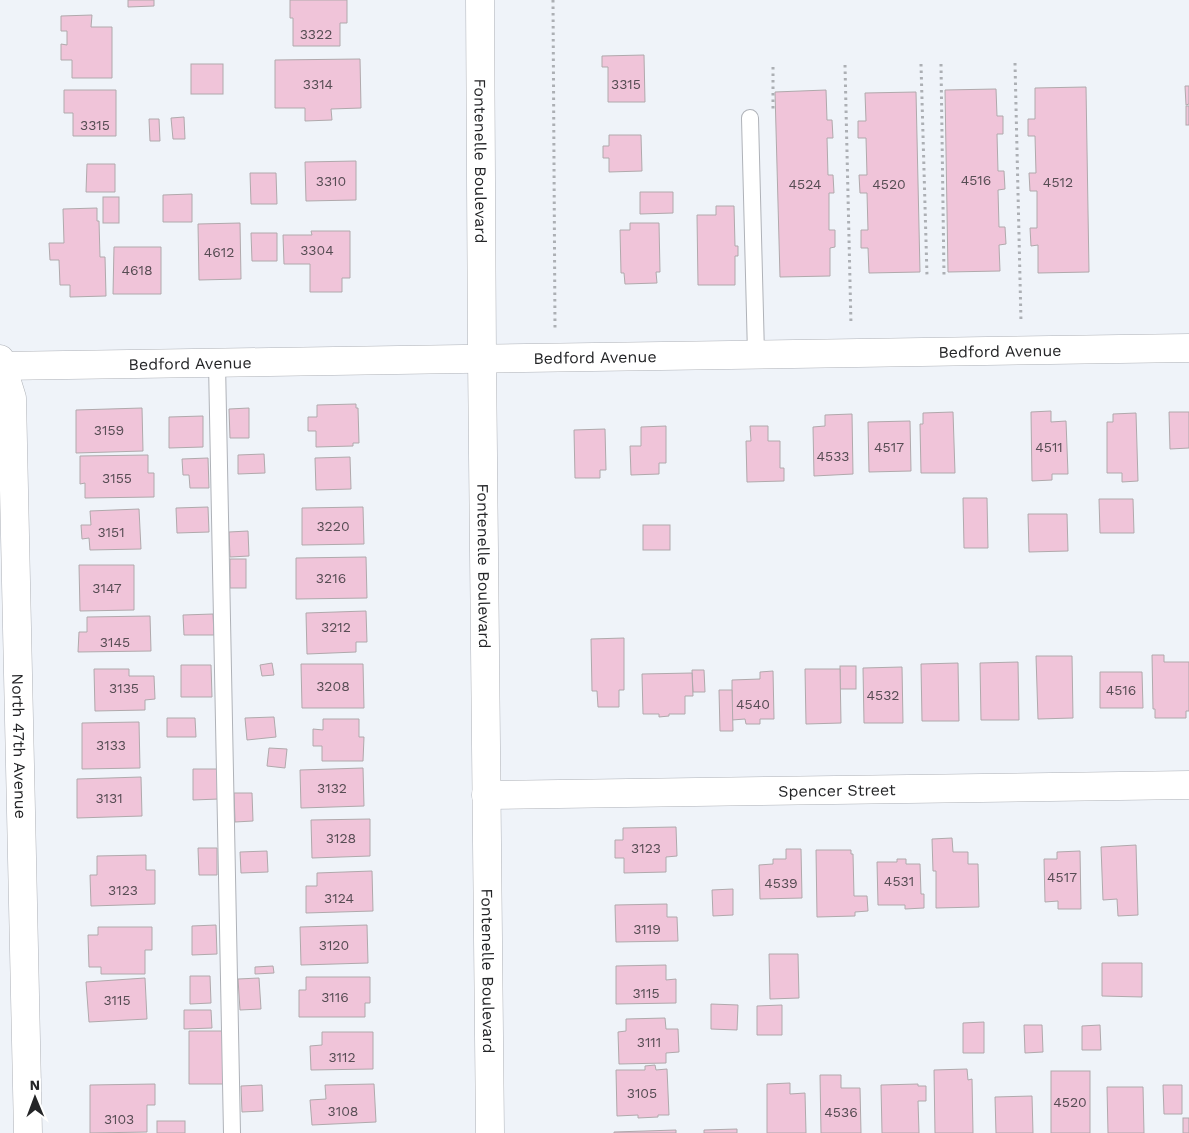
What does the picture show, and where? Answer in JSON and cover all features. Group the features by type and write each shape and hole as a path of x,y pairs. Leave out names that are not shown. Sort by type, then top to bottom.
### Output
{"street":[{"name":"Fontenelle Boulevard","path":"480,0 490,1133"},
{"name":"Bedford Avenue","path":"1,364 1189,348"},
{"name":"North 47th Avenue","path":"1,364 12,398 28,1133"},
{"name":"Spencer Street","path":"486,795 1189,785"}],"lane":[{"path":"750,118 756,354"},
{"path":"217,362 232,1133"}],"path":[{"path":"553,0 555,357"},
{"path":"1015,62 1022,350"},
{"path":"921,64 927,276"},
{"path":"942,64 944,276"},
{"path":"845,66 851,353"}],"building":[{"path":"128,0 154,0 154,6 128,7"},
{"path":"290,0 347,0 347,23 340,23 340,46 293,46 293,18 290,18"},
{"path":"92,15 91,27 112,27 112,78 72,78 72,60 61,60 61,44 67,45 67,31 61,31 61,16"},
{"path":"644,55 645,102 608,102 608,67 602,67 602,56"},
{"path":"360,59 361,108 331,109 332,120 305,121 305,108 275,108 275,60"},
{"path":"191,64 223,64 223,94 191,94"},
{"path":"1185,86 1189,86 1189,104 1186,105"},
{"path":"1086,87 1089,272 1038,273 1038,245 1031,246 1030,228 1037,228 1037,191 1030,191 1029,173 1036,173 1035,136 1028,136 1028,119 1035,119 1035,88"},
{"path":"996,89 997,116 1003,116 1003,134 997,134 998,171 1004,171 1005,189 998,190 999,227 1005,227 1006,244 999,245 1000,271 948,272 945,90"},
{"path":"64,90 116,90 116,136 73,136 73,113 64,113"},
{"path":"826,90 827,120 832,120 833,138 827,138 828,175 833,175 834,193 829,193 829,230 835,230 835,247 830,248 830,276 780,277 775,92"},
{"path":"916,92 920,272 869,273 868,248 861,248 861,230 868,230 867,193 860,193 859,175 867,175 866,138 858,138 858,121 866,121 865,93"},
{"path":"1186,106 1189,106 1189,125 1186,125"},
{"path":"184,117 185,139 173,139 171,118"},
{"path":"149,119 159,119 160,141 150,141"},
{"path":"609,135 641,135 642,171 609,172 609,158 603,158 603,146 609,146"},
{"path":"356,161 356,200 306,201 305,162"},
{"path":"87,164 115,164 115,192 86,192"},
{"path":"250,173 276,173 277,204 251,204"},
{"path":"640,192 673,192 673,213 640,214"},
{"path":"192,194 192,222 163,222 163,195"},
{"path":"103,197 119,197 119,223 103,223"},
{"path":"716,206 734,206 735,246 738,246 738,256 735,256 735,285 698,285 697,215 716,215"},
{"path":"97,208 100,257 105,257 106,296 70,297 70,285 60,285 59,260 50,260 49,243 64,243 63,209"},
{"path":"240,223 241,279 199,280 198,224"},
{"path":"630,223 659,223 660,272 656,272 657,283 625,284 624,273 621,273 620,230 630,230"},
{"path":"311,231 350,231 350,278 342,278 342,292 310,292 310,264 284,264 283,235 312,235"},
{"path":"251,233 277,233 277,261 252,261"},
{"path":"114,247 161,247 161,294 113,294"},
{"path":"356,404 356,408 358,408 359,443 353,443 353,446 316,447 316,431 308,431 308,417 317,417 317,405"},
{"path":"142,408 143,451 76,453 76,410"},
{"path":"249,408 249,438 230,438 229,409"},
{"path":"1051,411 1051,422 1066,421 1068,474 1052,474 1052,480 1032,481 1031,412"},
{"path":"953,412 955,473 921,473 920,424 923,424 923,413"},
{"path":"1169,412 1189,412 1189,448 1170,449"},
{"path":"1136,413 1138,481 1122,482 1122,473 1107,473 1107,422 1113,422 1113,414"},
{"path":"852,414 853,474 814,476 813,427 825,426 825,415"},
{"path":"203,416 203,447 169,448 169,417"},
{"path":"910,421 911,471 869,472 868,422"},
{"path":"666,426 666,463 659,463 659,474 631,475 630,446 641,446 641,427"},
{"path":"750,426 768,426 768,441 780,441 780,468 784,468 784,481 747,482 746,441 751,441"},
{"path":"605,429 606,470 600,470 600,478 575,478 574,430"},
{"path":"264,454 265,473 238,474 238,455"},
{"path":"148,455 148,473 154,473 154,497 85,498 85,483 80,484 80,456"},
{"path":"350,457 351,489 316,490 315,458"},
{"path":"208,458 209,488 190,488 189,475 183,475 182,459"},
{"path":"963,498 987,498 988,548 964,548"},
{"path":"1099,499 1133,499 1134,533 1100,533"},
{"path":"208,507 209,532 177,533 176,508"},
{"path":"363,507 364,544 302,545 302,508"},
{"path":"139,509 141,549 90,550 89,538 82,539 81,525 91,525 90,511"},
{"path":"1028,514 1067,514 1068,551 1029,552"},
{"path":"643,525 670,525 670,550 643,550"},
{"path":"248,531 249,556 230,557 229,532"},
{"path":"366,557 367,598 296,599 296,558"},
{"path":"230,559 246,559 246,588 230,588"},
{"path":"79,565 134,565 134,610 80,611"},
{"path":"366,611 367,642 356,642 356,652 307,654 306,613"},
{"path":"213,614 214,635 184,635 183,615"},
{"path":"150,616 151,651 78,652 79,632 87,632 87,617"},
{"path":"624,638 624,690 619,690 619,707 598,707 597,691 592,691 591,639"},
{"path":"1152,655 1164,655 1164,662 1189,662 1189,711 1186,711 1186,718 1155,718 1155,709 1153,709"},
{"path":"1036,656 1072,656 1073,718 1038,719"},
{"path":"1018,662 1019,720 981,720 980,663"},
{"path":"272,663 274,675 262,676 260,665"},
{"path":"958,663 959,721 922,721 921,664"},
{"path":"301,664 363,664 364,708 302,708"},
{"path":"181,665 211,665 212,697 181,697"},
{"path":"840,666 856,666 856,689 840,689"},
{"path":"902,667 903,723 864,723 863,668"},
{"path":"94,669 129,669 129,676 154,676 155,699 145,700 145,710 95,711"},
{"path":"805,669 840,669 841,723 806,724"},
{"path":"692,670 704,670 705,692 693,692"},
{"path":"773,671 774,719 760,719 760,724 746,724 745,719 732,720 732,680 760,679 760,672"},
{"path":"1100,672 1142,672 1143,708 1100,708"},
{"path":"692,673 693,696 685,696 685,714 669,714 669,716 659,717 659,714 643,714 642,674"},
{"path":"719,690 732,690 733,731 720,731"},
{"path":"274,717 276,737 247,740 245,718"},
{"path":"167,718 195,718 196,737 167,737"},
{"path":"323,719 359,719 359,737 364,737 363,761 322,761 322,746 313,746 313,729 323,730"},
{"path":"139,722 140,768 82,769 82,723"},
{"path":"269,748 287,749 285,768 267,766"},
{"path":"363,768 364,806 301,808 300,770"},
{"path":"193,769 218,769 219,799 193,800"},
{"path":"141,777 142,816 77,818 77,779"},
{"path":"234,793 252,793 253,821 235,822"},
{"path":"370,819 370,856 312,858 311,820"},
{"path":"676,827 677,856 666,857 666,872 624,873 624,858 615,858 615,840 623,840 623,828"},
{"path":"952,838 953,852 968,852 968,864 978,864 979,907 936,908 936,871 933,871 932,839"},
{"path":"1136,845 1138,915 1118,916 1117,899 1103,900 1101,847"},
{"path":"198,848 217,848 217,875 199,875"},
{"path":"786,849 801,849 802,898 760,899 759,865 773,864 773,859 786,859"},
{"path":"816,850 851,850 851,854 853,854 854,896 867,896 868,911 855,912 855,916 817,917"},
{"path":"267,851 268,872 241,873 240,852"},
{"path":"1080,851 1081,909 1058,909 1058,901 1045,902 1044,859 1057,859 1057,852"},
{"path":"146,855 146,870 155,870 155,904 91,906 90,875 97,875 97,856"},
{"path":"897,859 906,859 906,864 920,864 921,894 924,894 924,908 905,909 905,905 878,905 877,862 897,862"},
{"path":"372,871 373,911 306,913 306,886 317,886 317,873"},
{"path":"733,889 733,915 713,916 712,890"},
{"path":"667,904 667,917 677,917 678,941 616,942 615,905"},
{"path":"216,925 217,954 192,955 192,926"},
{"path":"367,925 368,963 301,965 300,927"},
{"path":"98,927 152,927 152,950 145,950 145,974 101,974 101,967 89,967 88,935 98,935"},
{"path":"769,954 798,954 799,998 770,999"},
{"path":"1102,963 1142,963 1142,997 1102,996"},
{"path":"666,965 666,980 676,979 676,1003 616,1004 616,966"},
{"path":"273,966 274,973 255,974 255,967"},
{"path":"190,976 210,976 211,1003 190,1004"},
{"path":"306,977 370,977 370,1003 365,1003 365,1017 299,1017 299,990 306,990"},
{"path":"145,978 147,1019 89,1022 86,982"},
{"path":"259,978 261,1009 240,1010 238,979"},
{"path":"711,1004 738,1005 737,1030 711,1029"},
{"path":"782,1005 782,1035 757,1035 757,1006"},
{"path":"184,1010 211,1010 212,1028 184,1029"},
{"path":"665,1018 666,1029 678,1029 679,1052 666,1053 666,1063 619,1064 618,1032 626,1031 626,1019"},
{"path":"984,1022 984,1053 963,1053 963,1023"},
{"path":"1024,1025 1042,1025 1043,1052 1025,1053"},
{"path":"1100,1025 1101,1050 1082,1050 1082,1026"},
{"path":"189,1031 223,1031 224,1084 189,1084"},
{"path":"322,1032 373,1032 373,1069 311,1070 310,1046 322,1045"},
{"path":"655,1065 656,1070 667,1069 669,1115 638,1118 638,1115 617,1116 616,1070 645,1070 645,1066"},
{"path":"967,1069 968,1080 972,1079 973,1133 935,1133 934,1070"},
{"path":"1051,1071 1090,1071 1090,1133 1051,1133"},
{"path":"820,1075 841,1075 841,1088 860,1088 861,1133 821,1133"},
{"path":"790,1083 790,1094 805,1093 806,1133 767,1133 767,1084"},
{"path":"155,1084 155,1105 147,1105 147,1132 90,1133 90,1085"},
{"path":"374,1084 376,1122 312,1125 310,1100 326,1099 325,1085"},
{"path":"918,1084 918,1086 926,1086 926,1101 918,1101 919,1133 882,1133 881,1085"},
{"path":"262,1085 263,1111 242,1112 241,1086"},
{"path":"1163,1085 1182,1085 1182,1114 1164,1114"},
{"path":"1107,1087 1143,1087 1144,1133 1108,1133"},
{"path":"1032,1096 1033,1133 996,1133 995,1097"},
{"path":"1183,1118 1189,1118 1189,1133 1183,1133"},
{"path":"157,1121 185,1121 185,1133 157,1133"},
{"path":"737,1129 737,1133 704,1133 704,1130"},
{"path":"676,1130 676,1133 614,1133 614,1132"}]}
